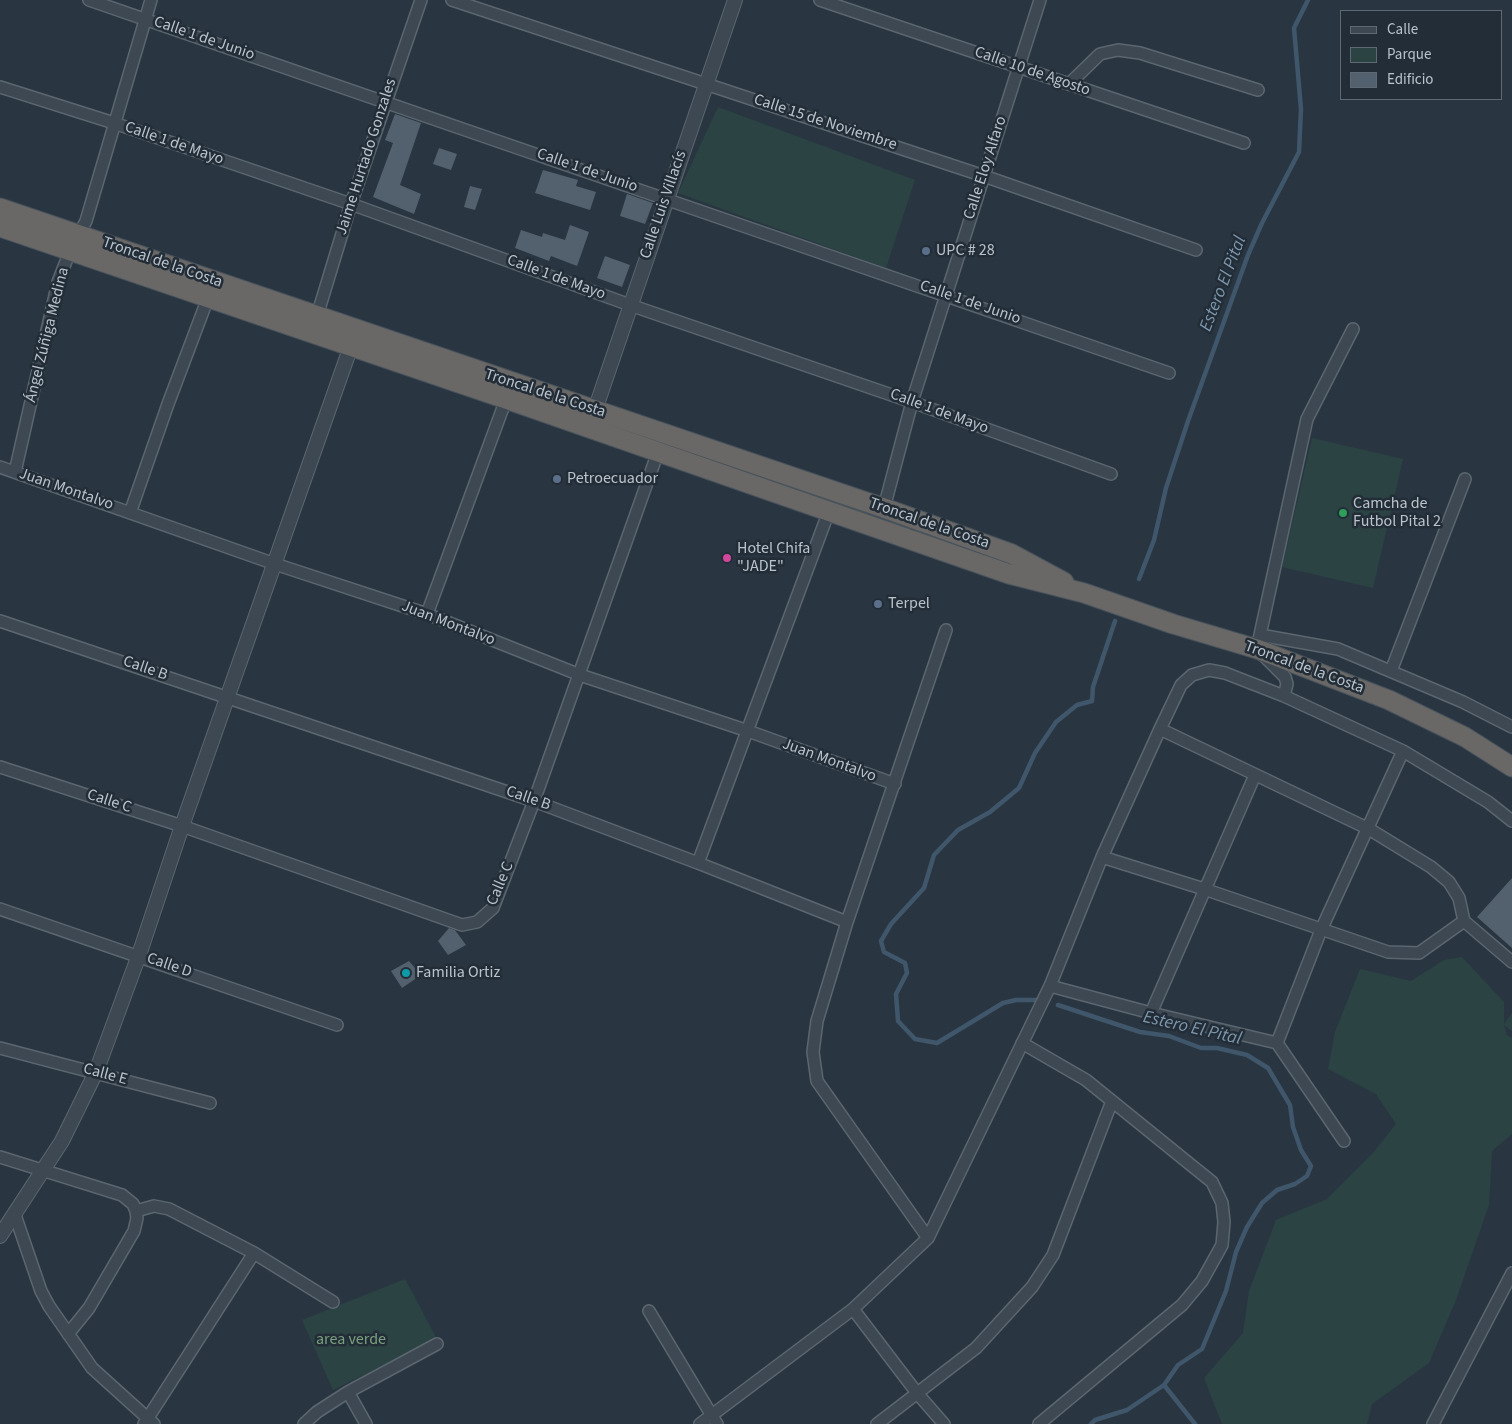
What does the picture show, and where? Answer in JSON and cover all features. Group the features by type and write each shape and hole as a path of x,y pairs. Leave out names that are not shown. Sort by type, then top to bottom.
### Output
{"highway":[{"name":"Troncal de la Costa","path":"0,208 74,243 208,298 351,346 509,391 595,410 884,508 1012,554 1084,593"},
{"name":"Troncal de la Costa","path":"0,227 74,243 317,316 658,452 1009,574 1084,593 1173,624 1258,642 1396,703 1465,737 1512,767"}],"street":[{"name":"Calle 1 de Junio","path":"89,0 1169,373"},
{"name":"Ángel Zúñiga Medina","path":"16,472 58,282 74,243 86,221 150,0"},
{"name":"Jaime Hurtado Gonzales","path":"317,316 350,204 421,0"},
{"name":"Calle 15 de Noviembre","path":"452,0 984,176 1196,250"},
{"name":"Calle Luis Villacís","path":"595,410 735,0"},
{"name":"Calle 10 de Agosto","path":"820,0 1244,143"},
{"name":"Calle Eloy Alfaro","path":"884,508 912,402 1040,0"},
{"path":"1069,84 1100,54 1118,50 1140,53 1258,90"},
{"name":"Calle 1 de Mayo","path":"0,87 114,123 350,204 630,305 912,402 1111,474"},
{"path":"130,513 208,298"},
{"path":"1258,642 1307,419 1353,329"},
{"path":"0,1236 62,1141 96,1072 139,956 182,826 351,346"},
{"path":"427,614 509,391"},
{"name":"Calle C","path":"0,767 182,826 462,925 482,919 492,908 534,801 658,452"},
{"name":"Juan Montalvo","path":"0,467 275,564 427,614 580,675 895,784"},
{"path":"1391,671 1465,479"},
{"path":"698,863 829,511"},
{"name":"Calle B","path":"0,621 534,801 847,922"},
{"path":"928,1238 817,1081 814,1068 814,1037 847,922 946,630"},
{"path":"1258,642 1330,647 1463,702 1512,727"},
{"path":"1258,642 1285,677 1287,684 1284,696"},
{"path":"700,1424 714,1419 853,1308 928,1238 1050,986 1102,857 1160,729 1181,685 1192,675 1209,670 1225,673 1284,696 1403,751 1488,802 1512,821"},
{"path":"1160,729 1369,829 1431,867 1449,882 1459,898 1464,921 1512,962"},
{"path":"1277,1043 1320,930 1369,829 1403,751"},
{"path":"1151,1013 1255,775"},
{"path":"1102,857 1204,889 1388,952 1419,953 1464,921"},
{"name":"Calle D","path":"0,908 336,1025"},
{"path":"1050,986 1151,1013 1277,1043 1344,1141"},
{"path":"1022,1043 1086,1080 1212,1182 1222,1203 1222,1244 1202,1282 1182,1305 1039,1424"},
{"name":"Calle E","path":"0,1048 96,1072 210,1104"},
{"path":"877,1424 976,1348 1032,1287 1053,1255 1112,1101"},
{"path":"0,1157 44,1169 122,1195 128,1199 136,1211 137,1218 134,1231 89,1308 68,1334"},
{"path":"136,1211 154,1206 169,1208 254,1253 333,1302"},
{"path":"14,1215 45,1299 92,1368 149,1422 254,1253"},
{"path":"1433,1424 1512,1273"},
{"path":"853,1308 917,1394 944,1424"},
{"path":"649,1311 714,1419"},
{"path":"304,1424 316,1412 348,1392 437,1344"},
{"path":"348,1392 366,1424"}],"green space":[{"path":"718,107 915,180 886,268 678,193"},
{"name":"Camcha de Futbol Pital 2","path":"1312,438 1403,459 1373,588 1282,567"},
{"path":"1462,957 1504,1002 1504,1024 1512,1013 1512,1031 1504,1025 1507,1035 1512,1038 1512,1134 1492,1151 1489,1205 1456,1300 1429,1363 1372,1404 1367,1424 1222,1424 1204,1378 1243,1333 1249,1291 1276,1220 1327,1199 1372,1154 1396,1124 1376,1094 1328,1069 1335,1032 1360,969 1411,981 1444,960"},
{"name":"area verde","path":"405,1279 437,1339 333,1390 302,1320"}],"building":[{"path":"395,114 421,123 400,185 421,194 414,214 373,197 393,143 385,140"},
{"path":"439,148 457,154 451,170 433,164"},
{"path":"543,170 578,180 576,186 596,192 590,210 535,193"},
{"path":"470,186 482,189 475,210 464,207"},
{"path":"627,194 653,203 645,224 620,216"},
{"path":"570,225 589,232 577,266 551,256 549,261 515,248 521,230 542,237 543,233 565,240"},
{"path":"605,256 630,265 622,287 597,278"},
{"path":"1512,878 1512,948 1477,917"},
{"path":"449,928 455,930 466,945 448,955 438,941"},
{"name":"Familia Ortiz","path":"409,961 421,975 402,988 391,971"}],"waterway":[{"name":"Estero El Pital","path":"1139,579 1154,540 1166,488 1188,421 1248,255 1262,223 1299,152 1301,109 1294,28 1308,0"},
{"name":"Estero El Pital","path":"1040,1000 1016,1000 1003,1003 937,1043 915,1039 898,1021 896,994 907,973 905,963 884,952 881,941 891,924 924,888 934,855 958,830 990,812 1019,788 1035,753 1056,722 1077,705 1092,701 1093,687 1115,621"},
{"name":"Estero El Pital","path":"1058,1005 1140,1032 1169,1036 1201,1048 1217,1048 1247,1055 1268,1068 1290,1105 1293,1127 1301,1150 1311,1166 1307,1176 1295,1184 1277,1190 1262,1203 1247,1227 1236,1252 1226,1291 1202,1349 1178,1365 1164,1385 1195,1424"},
{"name":"Estero El Pital","path":"1091,1424 1095,1420 1127,1410 1164,1385"}],"place":[{"name":"UPC # 28","path":"926,251"},
{"name":"Petroecuador","path":"557,479"},
{"name":"Camcha de Futbol Pital 2","path":"1343,513"},
{"name":"Hotel Chifa \"JADE\"","path":"727,558"},
{"name":"Terpel","path":"878,604"},
{"name":"Familia Ortiz","path":"406,973"}]}
